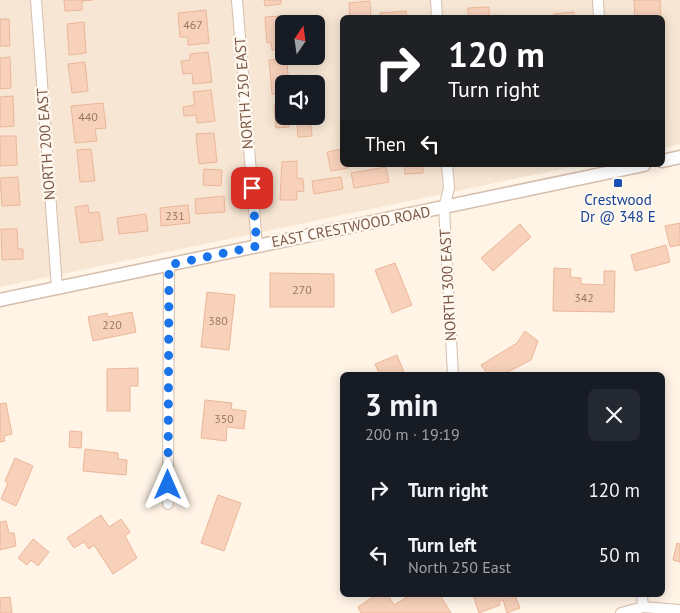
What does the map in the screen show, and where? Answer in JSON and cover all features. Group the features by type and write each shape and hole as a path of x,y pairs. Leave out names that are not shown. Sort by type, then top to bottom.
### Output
{"street":[{"name":"NORTH 200 EAST","path":"36,0 57,288"},
{"name":"NORTH 250 EAST","path":"237,0 257,246"},
{"path":"436,0 437,15"},
{"path":"598,0 599,15"},
{"path":"665,160 680,157"},
{"name":"NORTH 300 EAST","path":"447,167 449,188 444,208 453,372"},
{"name":"EAST CRESTWOOD ROAD","path":"0,300 444,208 608,169 626,167"},
{"path":"168,504 169,265"},
{"path":"642,597 643,608"},
{"path":"621,613 643,608 680,610"}],"shaded area":[{"path":"0,0 680,0 680,144 665,148 665,15 340,15 340,167 570,167 0,287"}],"building":[{"path":"64,0 93,0 82,1 82,10 65,11"},
{"path":"264,0 281,0 281,4 265,6"},
{"path":"634,0 660,0 661,15 635,15"},
{"path":"370,1 371,15 350,15 349,3"},
{"path":"489,7 489,15 468,15 468,8"},
{"path":"206,10 209,43 188,45 188,37 180,37 178,13"},
{"path":"406,11 407,15 380,15 380,13"},
{"path":"574,12 574,15 554,14"},
{"path":"275,16 275,50 272,50 271,42 267,43 265,17"},
{"path":"0,19 9,19 10,46 0,46"},
{"path":"84,22 86,53 69,55 67,24"},
{"path":"208,52 212,82 193,84 192,73 183,74 181,61 190,60 190,54"},
{"path":"10,57 11,88 0,89 0,58"},
{"path":"269,60 275,60 275,65 287,65 288,75 275,75 275,94 272,94"},
{"path":"85,62 88,91 72,93 68,64"},
{"path":"211,90 215,121 197,123 196,115 184,116 183,107 195,105 193,92"},
{"path":"13,96 14,126 0,127 0,97"},
{"path":"103,103 106,128 95,129 97,141 75,143 71,106"},
{"path":"276,125 289,125 289,127 276,128"},
{"path":"297,125 311,125 312,136 298,137"},
{"path":"214,133 217,162 199,164 196,134"},
{"path":"0,136 16,136 17,165 0,166"},
{"path":"91,149 95,181 80,182 77,150"},
{"path":"340,149 340,167 348,168 331,171 327,152"},
{"path":"297,161 297,178 303,179 304,191 296,192 297,200 280,200 282,162"},
{"path":"386,167 389,182 354,188 351,173"},
{"path":"404,167 423,167 423,173 405,174"},
{"path":"204,169 222,170 221,186 203,185"},
{"path":"18,177 20,205 2,206 0,178"},
{"path":"341,177 343,189 314,194 312,181"},
{"path":"224,196 225,212 196,214 195,199"},
{"path":"88,205 89,213 99,212 103,240 80,243 75,207"},
{"path":"188,205 190,223 161,226 160,208"},
{"path":"146,214 148,231 119,234 117,218"},
{"path":"680,223 680,245 670,247 665,226"},
{"path":"520,224 531,237 493,271 481,258"},
{"path":"1,229 17,229 18,249 23,249 23,259 2,260"},
{"path":"666,245 670,262 635,271 631,255"},
{"path":"395,263 412,305 392,313 375,270"},
{"path":"554,268 571,269 570,277 581,278 581,284 604,285 604,271 615,271 614,312 553,311"},
{"path":"270,273 334,274 334,307 270,307"},
{"path":"207,292 235,295 229,350 201,347"},
{"path":"132,312 136,332 93,341 88,317 107,313 108,317"},
{"path":"525,331 538,341 531,360 508,372 486,372 481,365 517,343"},
{"path":"397,355 404,372 379,372 375,364"},
{"path":"138,368 138,386 130,386 130,411 107,411 107,369"},
{"path":"205,400 232,403 231,409 246,411 244,429 227,427 226,441 201,438"},
{"path":"6,403 12,434 4,436 5,441 0,442 0,404"},
{"path":"70,431 82,432 81,448 69,447"},
{"path":"85,449 118,453 118,459 127,460 126,475 83,471"},
{"path":"15,458 33,466 16,506 1,499 8,483 5,481"},
{"path":"218,495 241,503 224,551 201,543"},
{"path":"101,515 109,527 121,519 130,532 125,536 137,558 113,574 94,545 89,549 84,542 74,548 67,538"},
{"path":"6,521 9,533 14,533 16,546 0,550 0,522"},
{"path":"33,539 49,552 38,566 31,560 27,565 18,558"},
{"path":"677,543 680,544 680,562 673,560"},
{"path":"10,597 12,613 0,613 0,598"},
{"path":"373,597 389,597 394,605 407,597 441,597 451,613 361,613 358,607"},
{"path":"474,597 516,597 520,608 507,613 503,600 499,602 500,605 479,613"}],"place":[{"name":"Crestwood Dr @ 348 E","path":"618,183"}],"route":[{"path":"168,485 169,265 257,246 252,188"}]}
